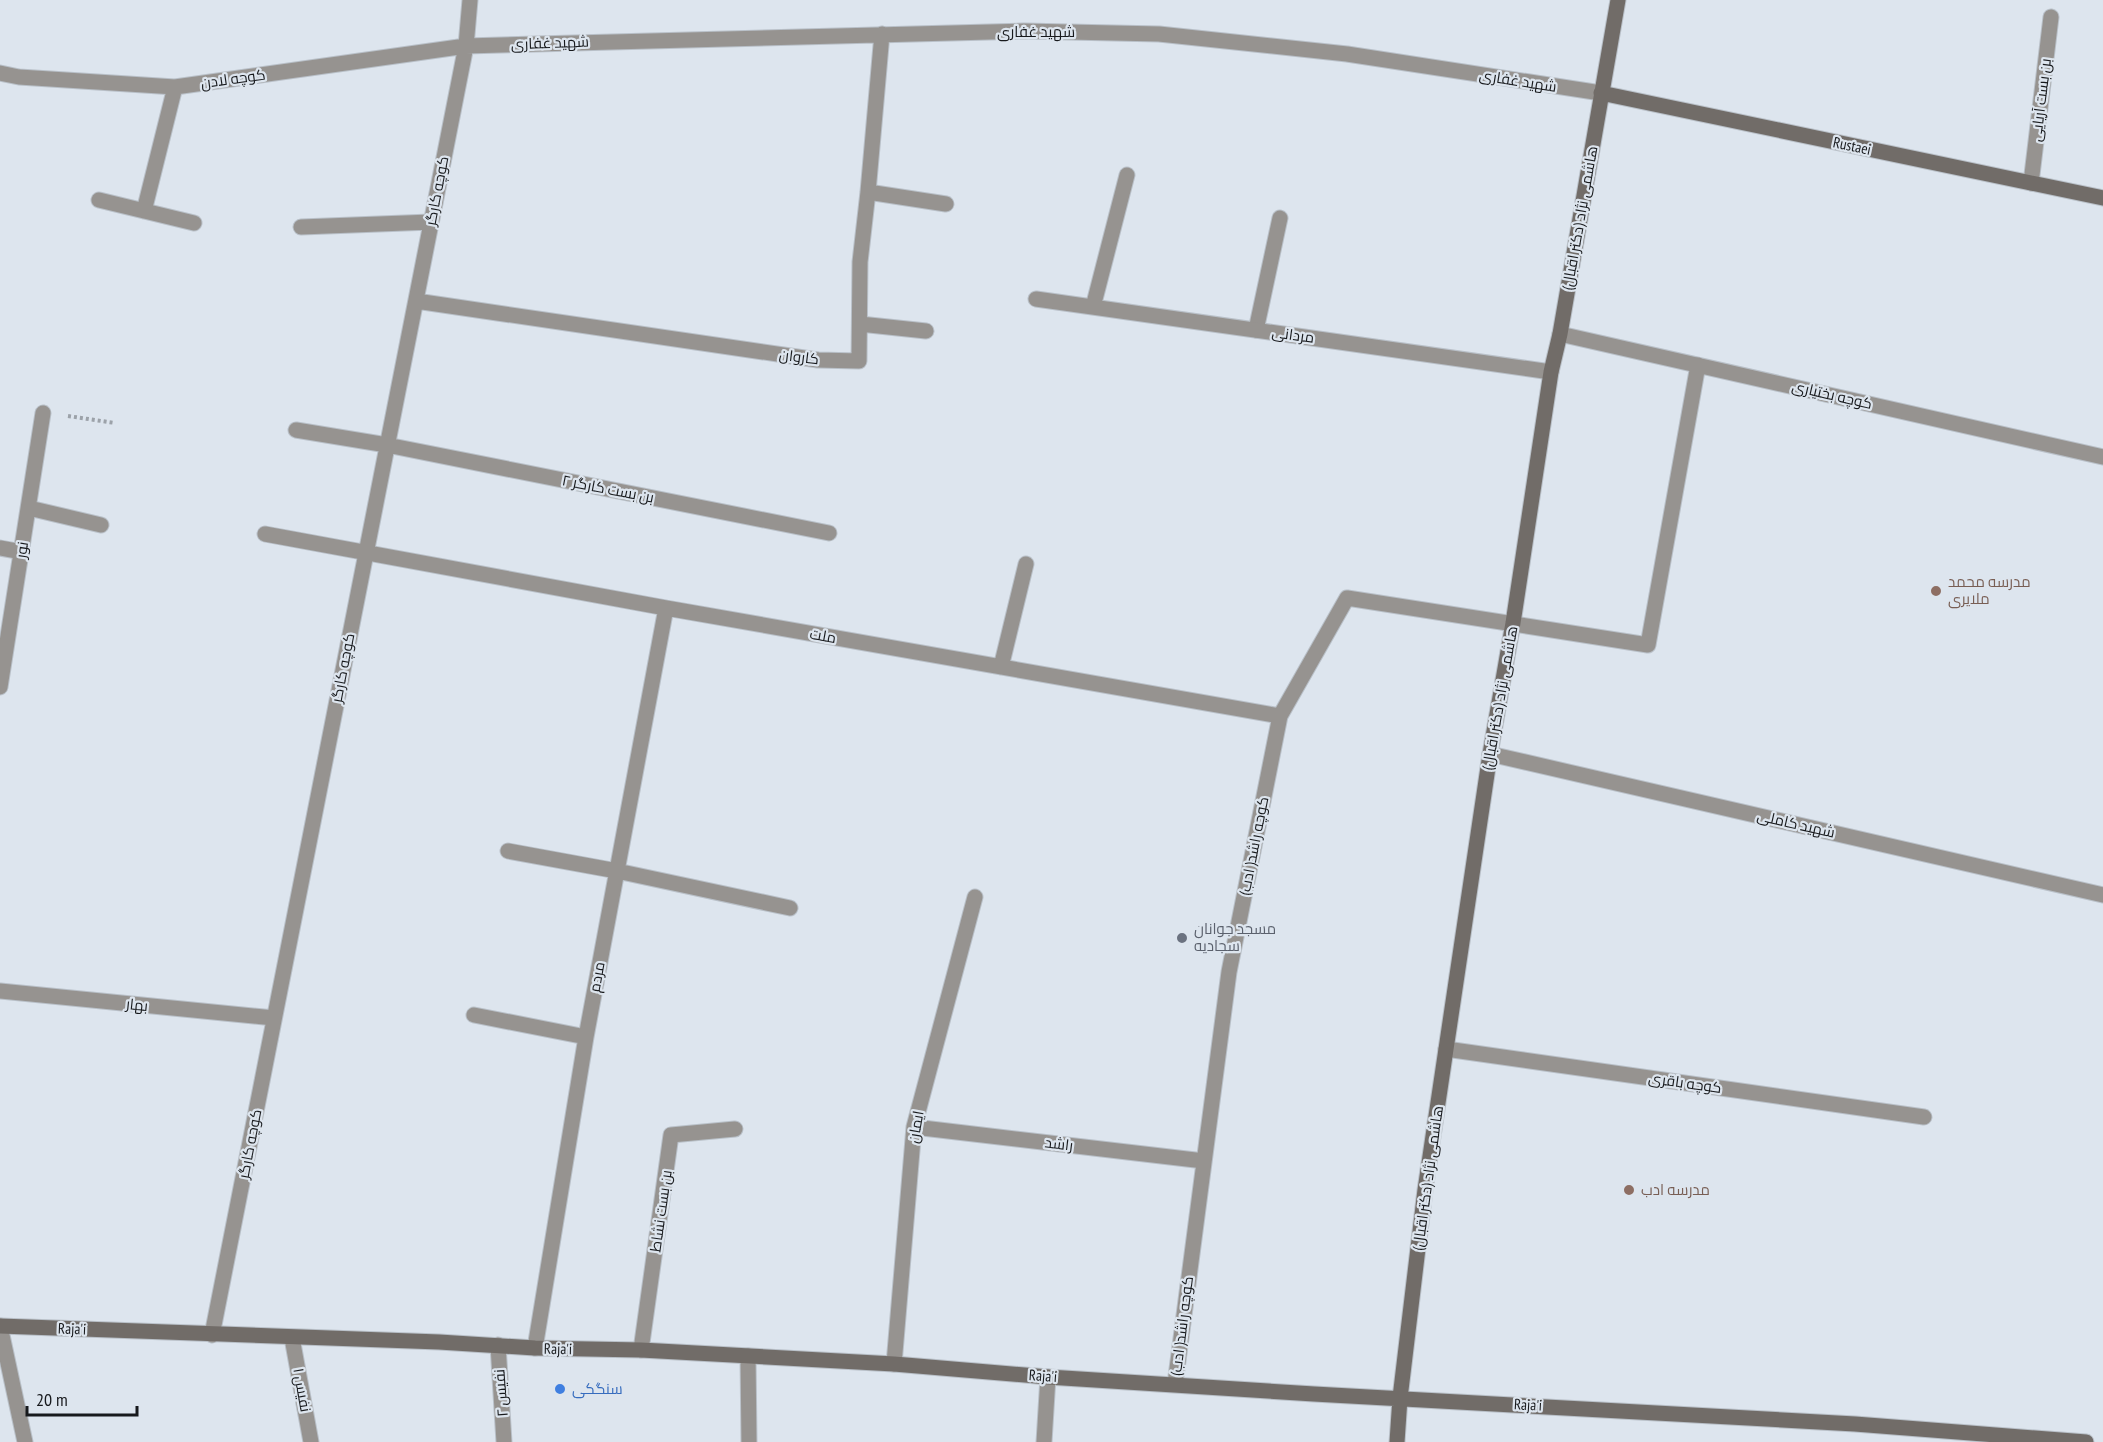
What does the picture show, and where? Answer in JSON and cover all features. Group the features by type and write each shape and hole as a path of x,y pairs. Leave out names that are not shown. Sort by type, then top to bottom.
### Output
{"main road":[{"name":"هاشمی نژاد (دکتر اقبال)","path":"1397,1442 1400,1398 1425,1191 1490,754 1513,623 1551,372 1560,334 1618,0"},
{"name":"Rustaei","path":"1601,93 2103,198"},
{"name":"Raja'i","path":"0,1326 535,1348 642,1350 894,1364 1048,1377 1314,1394 1855,1424 2085,1442"}],"street":[{"name":"کوچه کارگر","path":"212,1335 466,46 470,0"},
{"name":"بن بست آریایی","path":"2031,183 2051,17"},
{"name":"شهید غفاری","path":"466,46 1024,31 1159,34 1347,54 1601,93"},
{"name":"کاروان","path":"416,301 818,360 859,361 860,262 882,34"},
{"name":"کوچه لادن","path":"0,73 19,77 175,87 466,46"},
{"path":"144,211 175,87"},
{"path":"1093,306 1127,175"},
{"path":"868,192 946,204"},
{"path":"99,200 194,223"},
{"path":"1256,330 1280,218"},
{"path":"301,226 431,222"},
{"name":"مردانی","path":"1036,299 1551,372"},
{"path":"860,324 926,331"},
{"name":"کوچه بختیاری","path":"1560,334 2103,457"},
{"path":"1513,623 1648,645 1698,365"},
{"name":"نور","path":"0,687 43,413"},
{"name":"بن بست کارگر ۲","path":"296,430 387,445 829,533"},
{"path":"29,508 101,525"},
{"name":"ملت","path":"266,534 666,608 1280,716"},
{"path":"0,548 22,552"},
{"path":"1001,667 1026,564"},
{"name":"کوچه راشد( ادب)","path":"1175,1384 1229,972 1280,716 1347,598 1513,623"},
{"name":"مردم","path":"535,1348 586,1036 666,608"},
{"name":"شهید کاملی","path":"1490,754 2103,895"},
{"path":"508,851 617,871 790,908"},
{"name":"ایمان","path":"894,1364 914,1128 975,897"},
{"name":"بهار","path":"0,991 274,1018"},
{"path":"474,1015 586,1036"},
{"name":"کوچه باقری","path":"1446,1049 1924,1117"},
{"name":"راشد","path":"914,1128 1204,1161"},
{"name":"بن بست نشاط","path":"642,1350 671,1135 735,1129"},
{"path":"0,1326 25,1442"},
{"name":"نفیس ‍۱","path":"292,1338 311,1442"},
{"name":"نفیس ۲","path":"498,1345 504,1442"},
{"path":"748,1356 749,1442"},
{"path":"1044,1442 1048,1377"}],"path":[{"path":"43,413 115,423"}],"place":[{"name":"مدرسه محمد ملایری","path":"1936,591"},
{"name":"مسجد جوانان سجادیه","path":"1182,938"},
{"name":"مدرسه ادب","path":"1629,1190"},
{"name":"سنگکی","path":"560,1389"}]}
